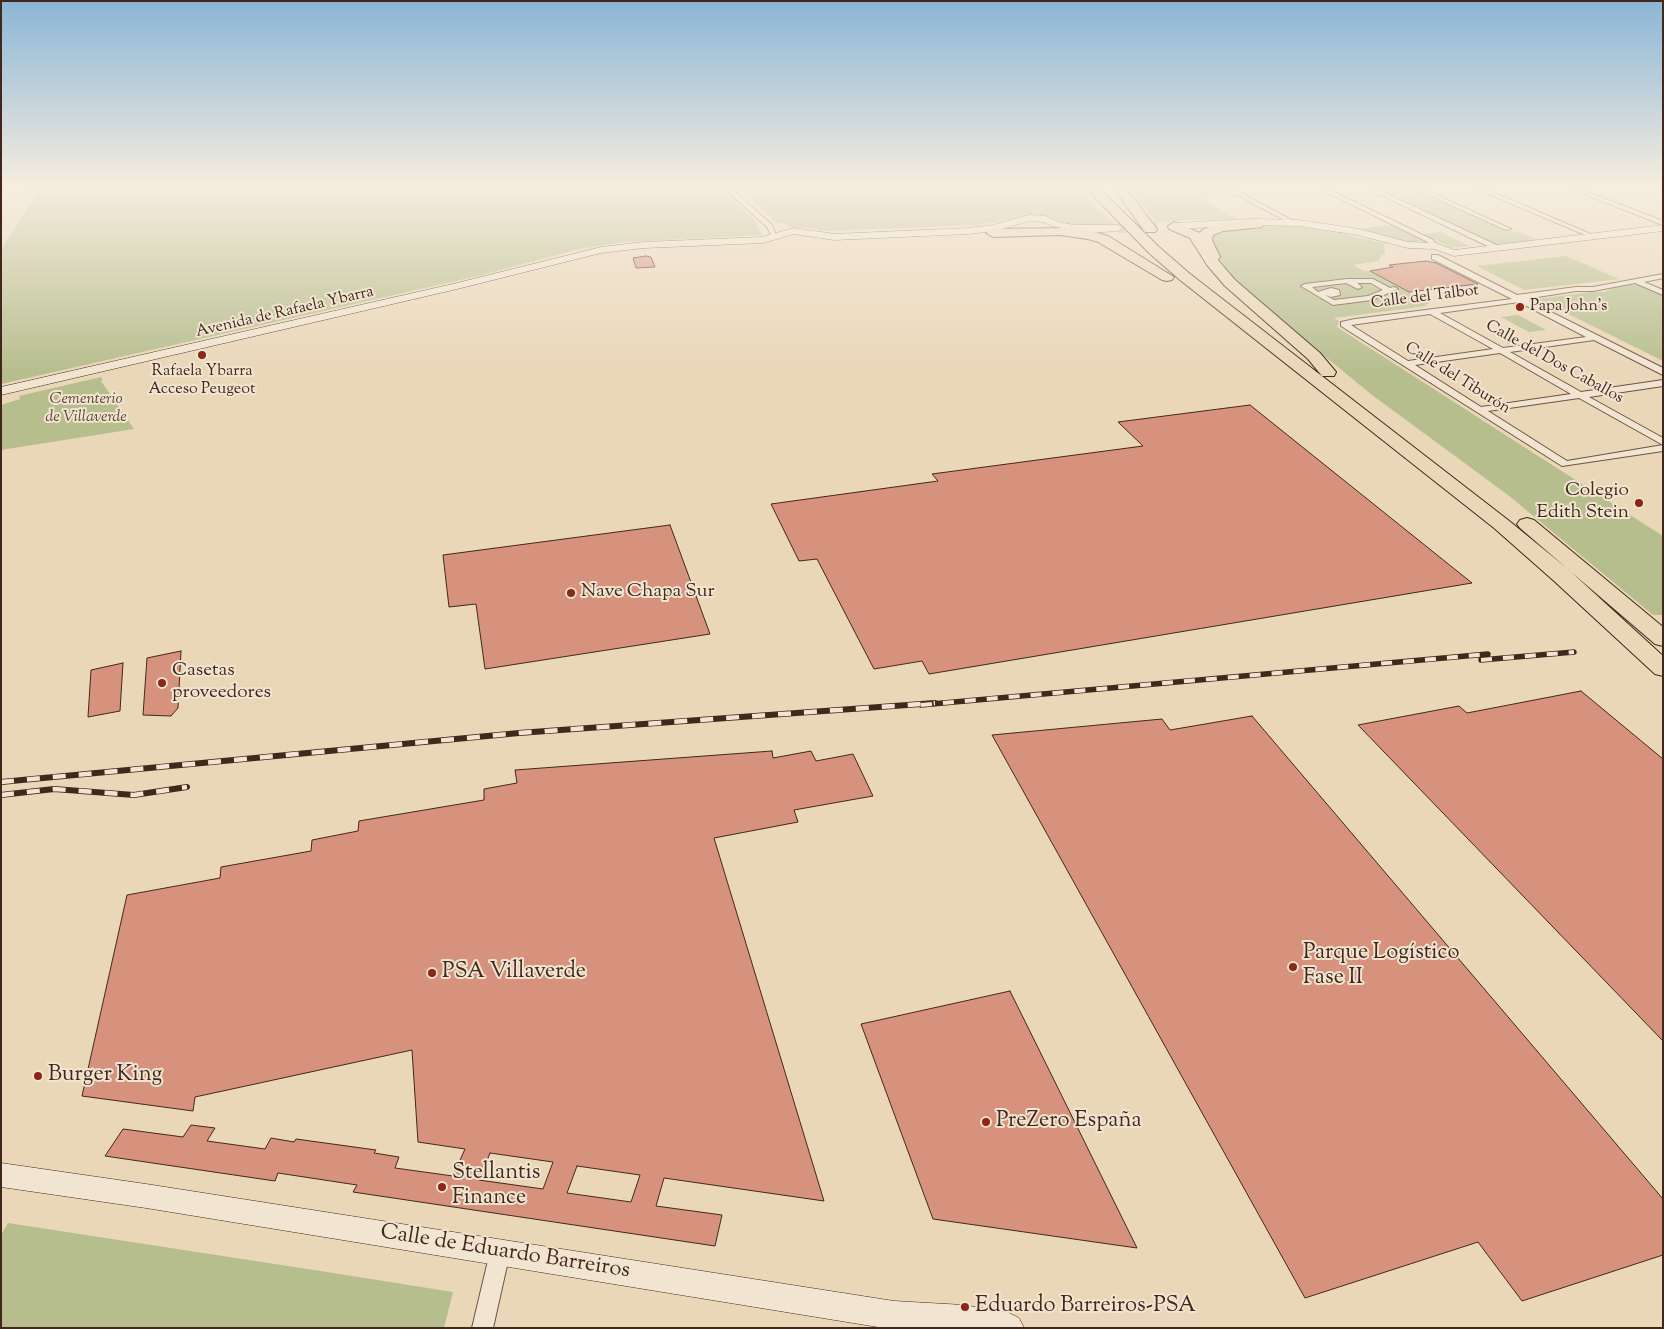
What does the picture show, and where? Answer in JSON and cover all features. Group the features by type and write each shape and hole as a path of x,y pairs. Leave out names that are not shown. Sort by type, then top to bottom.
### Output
{"highway":[{"path":"1120,248 1280,350"},
{"path":"1151,248 1185,277 1501,524 1562,575 1663,668"},
{"path":"1171,248 1204,277 1512,512 1663,639"},
{"path":"1204,248 1219,270 1242,295 1314,356 1328,372"},
{"path":"1209,248 1219,270"}],"main road":[{"name":"Avenida de Rafaela Ybarra","path":"1,391 457,286 601,250 618,248"},
{"name":"Avenida de Rafaela Ybarra","path":"1,395 425,297 605,252 638,248"},
{"path":"1412,248 1419,255 1443,255 1499,248"},
{"path":"1440,248 1443,255"},
{"name":"Calle de Eduardo Barreiros","path":"3,1177 146,1196 894,1315 964,1320 1009,1328"}],"street":[{"path":"1443,255 1594,338 1663,372"},
{"name":"Calle del Talbot","path":"1355,321 1638,282 1663,276"},
{"path":"1329,289 1357,286 1374,281"},
{"path":"1374,281 1390,290 1361,299 1332,302 1329,289 1357,286 1374,281"},
{"path":"1638,282 1663,293"},
{"path":"1357,286 1375,296"},
{"path":"1329,289 1361,299"},
{"path":"1329,289 1345,301"},
{"path":"1521,298 1663,366"},
{"name":"Calle del Dos Caballos","path":"1431,311 1663,442"},
{"name":"Calle del Tiburón","path":"1355,321 1344,324 1404,364 1565,464 1663,448"},
{"path":"1404,364 1594,338"},
{"path":"1479,410 1663,383"},
{"path":"482,1328 500,1252"}],"green space":[{"path":"2,248 585,248 478,276 1,384"},
{"path":"1213,248 1384,248 1385,254 1381,255 1379,261 1353,265 1364,271 1370,271 1430,304 1425,304 1427,306 1334,318 1339,321 1337,327 1663,536 1663,615 1653,615 1508,495 1372,395 1245,291 1214,252"},
{"path":"1566,256 1619,279 1524,290 1477,266"},
{"path":"1639,284 1663,295 1663,361 1538,299 1590,292 1605,292 1614,287"},
{"path":"1518,315 1546,330 1529,332 1501,317"},
{"name":"Cementerio de Villaverde","path":"101,377 103,380 101,381 134,429 1,450 1,405 20,399 19,396"},
{"path":"8,1223 453,1292 444,1328 1,1328 1,1235"}],"building":[{"path":"651,257 655,267 636,268 633,258"},
{"path":"1426,261 1436,263 1478,284 1409,292 1370,271 1393,267 1389,265"},
{"path":"1250,405 1472,583 929,674 922,661 874,669 817,559 799,561 771,504 938,481 932,474 1143,446 1118,422"},
{"name":"Nave Chapa Sur","path":"670,525 710,634 485,669 476,604 449,607 443,555"},
{"name":"Casetas proveedores","path":"181,651 178,708 171,716 143,715 147,658"},
{"name":"Casetas proveedores","path":"123,663 120,711 88,717 91,670"},
{"path":"1581,691 1663,759 1663,1041 1358,725 1459,706 1467,713"},
{"name":"Parque Logístico Fase II","path":"1252,716 1663,1199 1663,1255 1522,1301 1478,1242 1305,1298 992,735 1162,719 1170,730"},
{"name":"PSA Villaverde","path":"772,751 773,758 811,751 816,761 853,754 873,796 794,810 798,822 714,838 824,1201 664,1178 656,1206 722,1215 715,1246 353,1192 357,1185 278,1173 275,1181 105,1156 123,1129 183,1137 191,1125 215,1128 207,1141 265,1149 271,1138 294,1142 296,1139 376,1150 374,1153 399,1157 395,1168 453,1176 465,1149 418,1142 412,1050 195,1097 193,1111 82,1096 127,895 220,878 221,867 311,851 312,840 358,831 359,821 484,800 484,789 517,783 515,770","holes":["490,1153 553,1162 543,1189 479,1180","577,1166 640,1175 631,1202 567,1193"]},
{"name":"PreZero España","path":"1010,991 1137,1248 933,1219 861,1024"}],"railway":[{"path":"1481,660 1574,652"},
{"path":"921,705 1488,654"},
{"path":"1,782 519,733 935,703"},
{"path":"1,795 54,789 134,795 187,787"}],"place":[{"name":"Papa John's","path":"1520,307"},
{"name":"Rafaela Ybarra Acceso Peugeot","path":"202,355"},
{"name":"Colegio Edith Stein","path":"1639,503"},
{"name":"Nave Chapa Sur","path":"571,593"},
{"name":"Casetas proveedores","path":"162,683"},
{"name":"Parque Logístico Fase II","path":"1293,967"},
{"name":"PSA Villaverde","path":"432,973"},
{"name":"Burger King","path":"38,1076"},
{"name":"PreZero España","path":"986,1122"},
{"name":"Stellantis Finance","path":"442,1187"},
{"name":"Eduardo Barreiros-PSA","path":"965,1307"}]}
